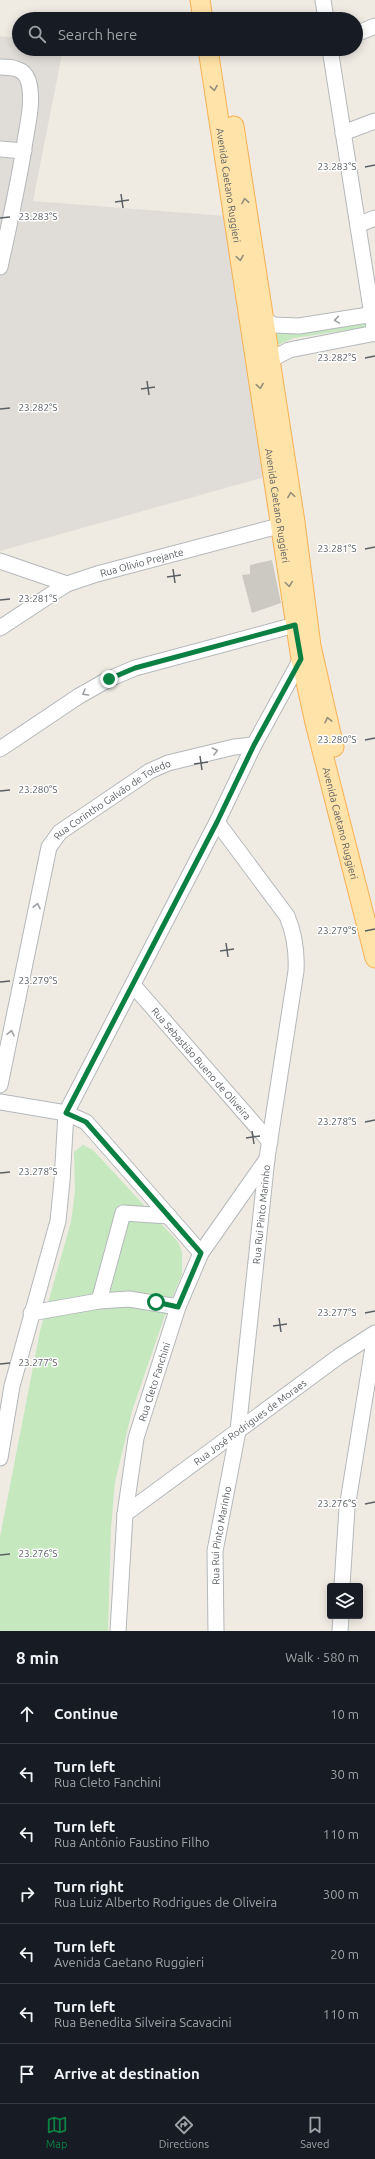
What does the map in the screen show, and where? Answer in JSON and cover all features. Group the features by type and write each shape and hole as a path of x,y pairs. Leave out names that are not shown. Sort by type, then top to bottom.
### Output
{"main road":[{"path":"200,0 203,12"},
{"path":"214,0 216,12"},
{"name":"Avenida Caetano Ruggieri","path":"209,56 288,524 311,646 335,752 375,907"},
{"name":"Avenida Caetano Ruggieri","path":"223,56 270,360 288,524 295,625 315,723 375,958"}],"street":[{"path":"323,0 325,12"},
{"path":"363,31 375,26"},
{"path":"270,360 289,350 375,334 331,56"},
{"path":"0,67 14,68 22,71 28,80 30,92 29,120 24,151 0,267"},
{"path":"343,133 375,121"},
{"path":"0,149 24,151"},
{"path":"358,225 375,218"},
{"path":"264,320 274,325 299,326 373,314"},
{"name":"Rua Olivio Prejante","path":"0,628 67,584 97,574 288,524"},
{"path":"0,561 67,584"},
{"path":"0,749 109,679 135,668 295,625"},
{"path":"0,1458 6,1384 31,1314 58,1221 66,1113 217,822 254,745 301,659"},
{"name":"Rua Corintho Galvão de Toledo","path":"0,1085 50,847 53,839 60,832 150,771 168,763 234,747 254,745"},
{"name":"Rua Rui Pinto Marinho","path":"216,1631 215,1552 238,1431 267,1158 296,971 297,952 293,929 288,916 217,822"},
{"name":"Rua Sebastião Bueno de Oliveira","path":"133,985 270,1142"},
{"path":"0,1102 66,1113 86,1122 201,1253"},
{"name":"Rua Cleto Fanchini","path":"118,1631 125,1514 136,1438 178,1307 201,1253 267,1158"},
{"path":"99,1301 123,1213 169,1216"},
{"path":"31,1314 99,1301 128,1299 178,1307"},
{"path":"342,1583 347,1508 375,1334"},
{"name":"Rua José Rodrigues de Moraes","path":"125,1514 338,1357 375,1334"},
{"path":"340,1631 341,1619"}],"shaded area":[{"path":"0,36 12,37 12,56 62,56 33,201 226,216 272,475 0,551"}],"green space":[{"path":"366,322 367,327 294,338 275,346 272,332 292,333"},
{"path":"83,1145 93,1150 178,1242 182,1252 182,1274 164,1318 132,1411 115,1482 111,1528 108,1631 0,1631 0,1537 40,1331 71,1222 75,1191 74,1152"}],"building":[{"path":"272,560 281,603 252,613 242,575 250,574 250,565"}],"route":[{"path":"109,679 135,668 295,625 301,659 254,745 217,822 66,1113 86,1122 201,1253 178,1307 156,1302"}]}
